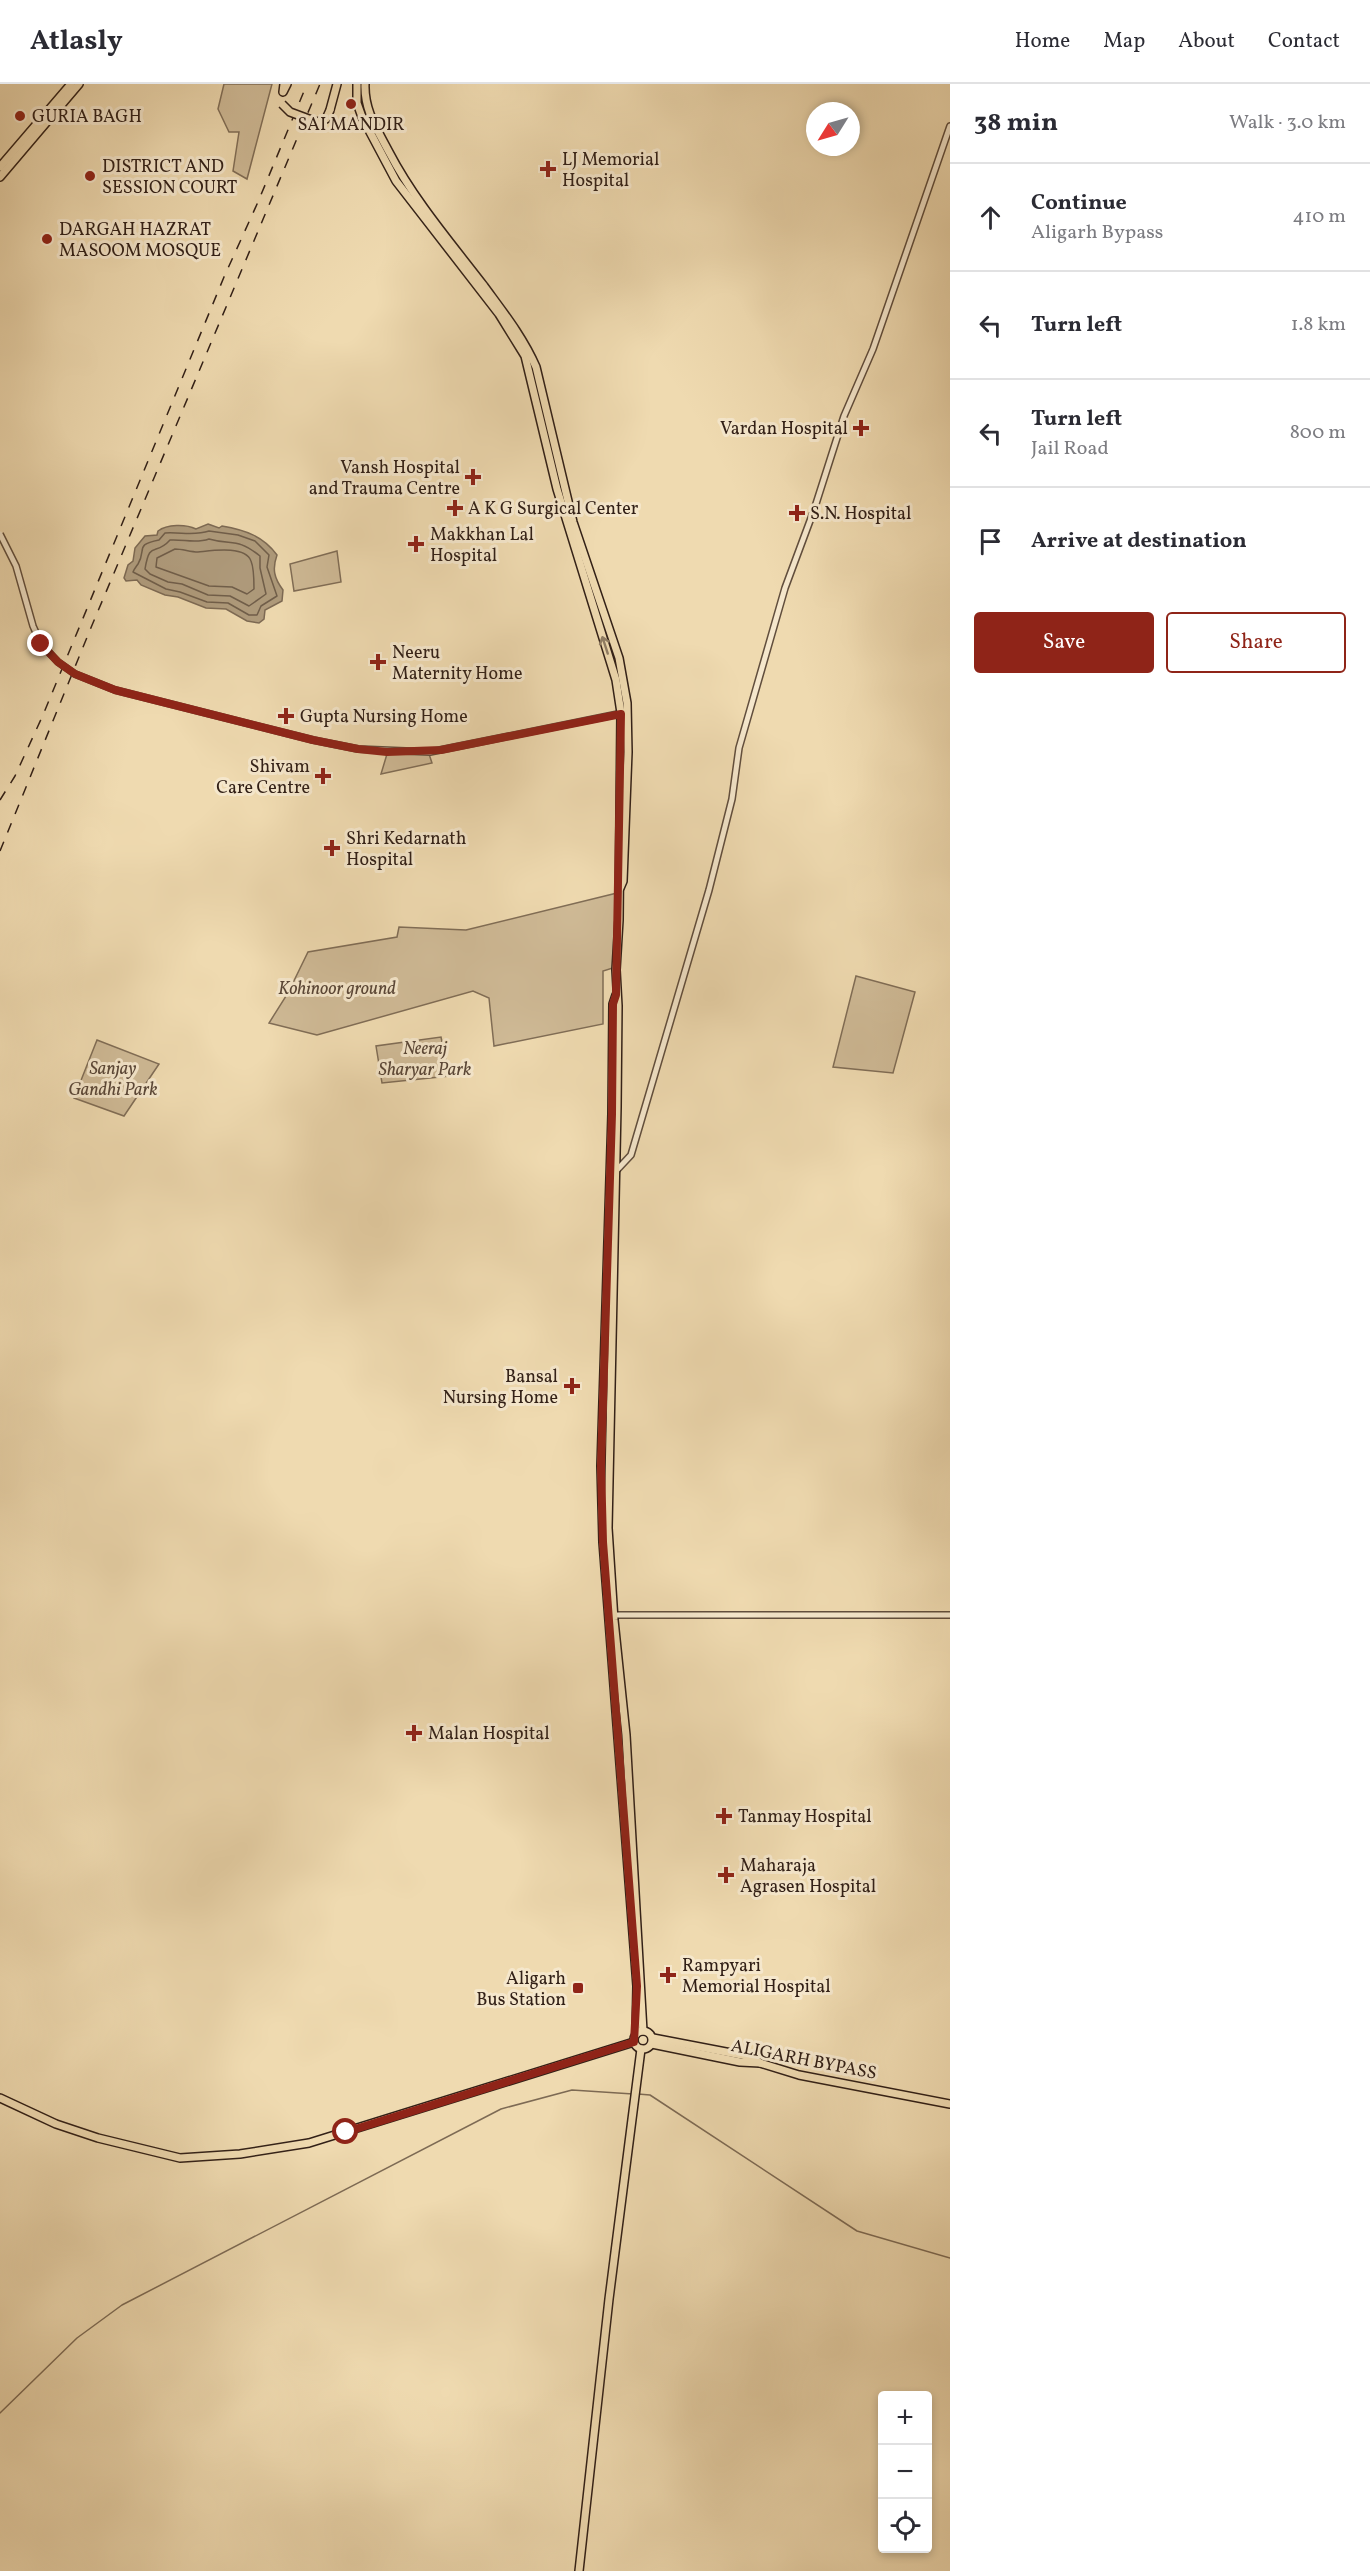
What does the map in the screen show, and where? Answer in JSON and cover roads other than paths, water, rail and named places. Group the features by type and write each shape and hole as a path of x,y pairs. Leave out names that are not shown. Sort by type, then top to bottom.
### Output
{"main road":[{"path":"0,167 71,84"},
{"path":"0,177 79,84"},
{"path":"285,87 282,104 290,112 317,122 326,119 340,84"},
{"path":"357,84 357,103 362,117 396,181 499,314 525,356 557,489 625,713"},
{"path":"0,2098 77,2131 180,2158 240,2154 309,2143 634,2042 640,2032 611,1615 608,1528 616,1171 618,890 625,713 619,658 573,522 536,367 528,348 506,315 401,176 368,110 365,100 365,84"},
{"path":"611,1615 603,1542 601,1466 612,1114 613,1004 616,995"},
{"name":"ALIGARH BYPASS","path":"640,2032 649,2033 652,2041 740,2062 760,2063 799,2075 950,2104"},
{"path":"641,2049 649,2048 652,2041"},
{"path":"634,2042 641,2049"},
{"path":"579,2571 636,2075 641,2049"}],"street":[{"path":"616,1171 631,1155 685,977 732,799 739,748 785,588 814,510 844,417 873,349 950,126"},
{"path":"0,534 16,566 33,626 41,644 58,662 75,674 115,690 313,740 358,749 430,752 625,713"},
{"path":"611,1615 950,1615"}],"water":[{"path":"208,524 253,535 272,548 277,555 275,573 283,590 282,601 265,610 264,619 259,623 247,621 226,609 206,608 178,597 165,595 141,585 137,580 126,581 124,578 128,565 133,561 135,548 145,536 157,535 158,531 171,526 187,526 196,529"}],"waterway":[{"path":"0,2413 77,2338 122,2305 501,2109 572,2090 633,2094"},
{"path":"638,2094 650,2095 857,2231 950,2258"}],"railway":[{"path":"0,800 15,776 43,715 224,277 307,84"},
{"path":"0,851 90,630 320,84"}],"place":[{"name":"SAI MANDIR","path":"351,104"},
{"name":"GURIA BAGH","path":"20,116"},
{"name":"LJ Memorial Hospital","path":"548,169"},
{"name":"DISTRICT AND SESSION COURT","path":"90,176"},
{"name":"DARGAH HAZRAT MASOOM MOSQUE","path":"47,239"},
{"name":"Vardan Hospital","path":"861,428"},
{"name":"Vansh Hospital and Trauma Centre","path":"473,477"},
{"name":"A K G Surgical Center","path":"455,508"},
{"name":"S.N. Hospital","path":"797,513"},
{"name":"Makkhan Lal Hospital","path":"416,544"},
{"name":"Neeru Maternity Home","path":"378,662"},
{"name":"Gupta Nursing Home","path":"286,716"},
{"name":"Shivam Care Centre","path":"323,776"},
{"name":"Shri Kedarnath Hospital","path":"332,848"},
{"name":"Bansal Nursing Home","path":"572,1386"},
{"name":"Malan Hospital","path":"414,1733"},
{"name":"Tanmay Hospital","path":"724,1816"},
{"name":"Maharaja Agrasen Hospital","path":"726,1875"},
{"name":"Rampyari Memorial Hospital","path":"668,1975"},
{"name":"Aligarh Bus Station","path":"578,1988"}],"park label":[{"name":"Kohinoor ground","path":"337,988"},
{"name":"Neeraj Sharyar Park","path":"425,1058"},
{"name":"Sanjay Gandhi Park","path":"113,1078"}]}
